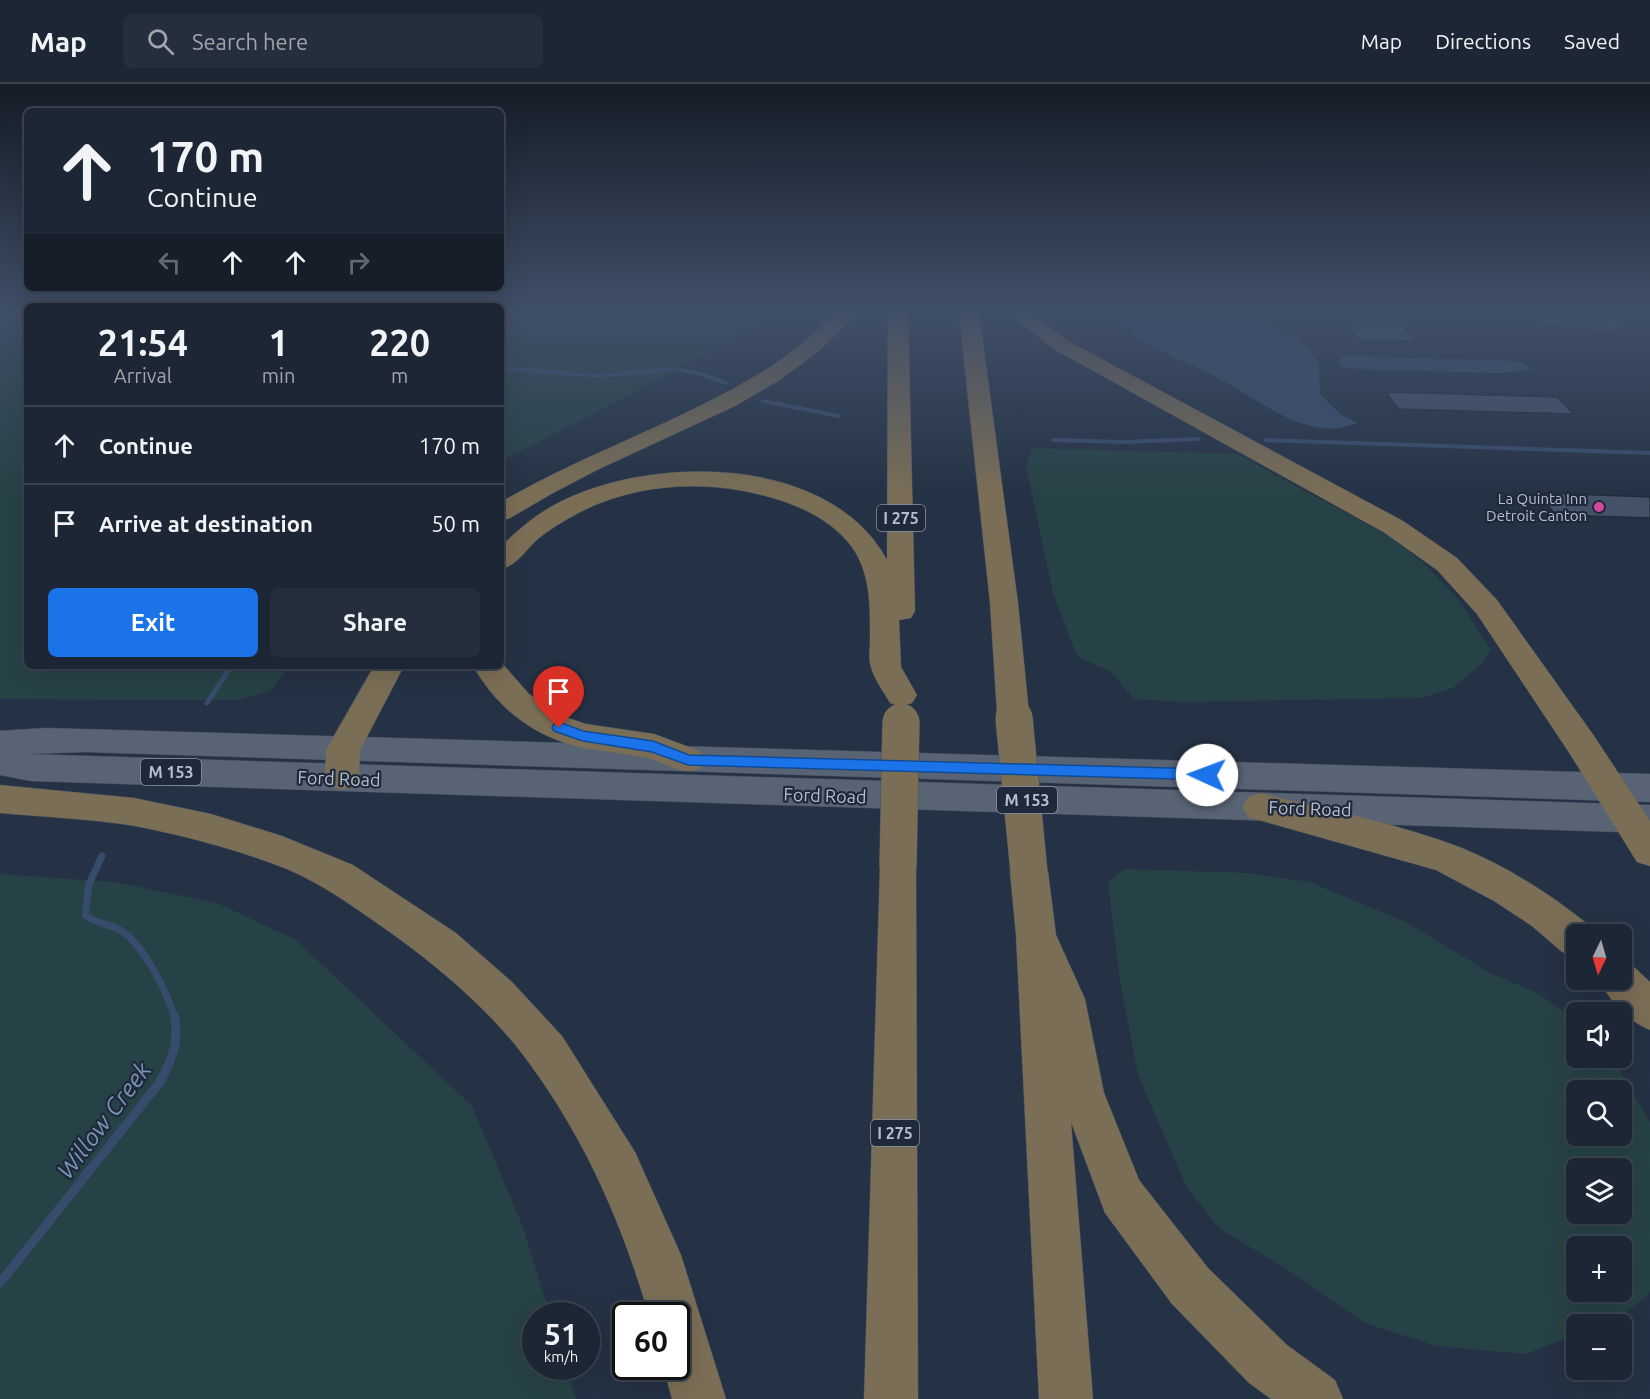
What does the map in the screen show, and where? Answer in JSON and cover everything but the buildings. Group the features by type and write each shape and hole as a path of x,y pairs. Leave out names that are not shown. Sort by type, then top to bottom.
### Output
{"highway":[{"path":"504,511 548,486 744,391 770,374"},
{"name":"I 275","path":"891,1399 901,709 898,374"},
{"path":"976,374 1004,603 1036,935 1066,1399"},
{"path":"1114,374 1394,527 1447,564 1487,607 1608,786 1639,819 1650,851"},
{"path":"504,558 523,538 564,511 588,500 636,486 687,479 717,479 786,492 826,511 844,523 859,537 870,553 881,581 886,666 901,709"},
{"path":"342,764 388,669"},
{"path":"490,669 510,694 526,709 546,722 583,736 653,747 688,760"},
{"path":"0,799 135,813 211,829 282,851 340,876 442,945 497,996 547,1051 619,1168 656,1255 671,1302"},
{"path":"1260,807 1434,853 1495,882 1566,932"},
{"path":"1036,935 1064,999 1082,1094 1122,1196 1190,1286 1268,1364 1316,1399"},
{"path":"1630,990 1650,1010"},
{"path":"690,1367 699,1399"}],"main road":[{"name":"Ford Road","path":"0,744 46,740 85,740 342,764 695,791 1639,819"},
{"name":"Ford Road","path":"0,762 31,768 688,760 1650,788"}],"green space":[{"path":"0,374 24,374 24,669 288,669 270,691 238,700 0,699"},
{"path":"504,374 667,374 504,459"},
{"path":"1032,448 1237,454 1394,539 1430,569 1461,603 1491,650 1481,664 1453,688 1421,698 1180,702 1134,699 1111,672 1077,656 1053,593 1026,466"},
{"path":"1124,869 1249,873 1309,882 1406,922 1490,973 1535,992 1566,1013 1566,1068 1619,1068 1626,1080 1566,1080 1566,1146 1632,1146 1632,1091 1650,1123 1650,1292 1622,1314 1566,1314 1566,1338 1526,1354 1436,1346 1365,1323 1286,1269 1219,1228 1186,1186 1138,1075 1120,981 1108,883"},
{"path":"0,874 115,882 217,903 296,940 472,1106 523,1227 546,1302 522,1302 522,1380 570,1380 576,1399 0,1399"}],"water":[{"path":"1211,374 1319,374 1320,394 1340,414 1357,423 1339,428 1321,428 1304,424 1286,417"}],"waterway":[{"path":"577,374 615,374"},
{"path":"702,374 726,383"},
{"path":"763,401 839,416"},
{"path":"1053,440 1124,442 1198,439"},
{"path":"1266,440 1650,453"},
{"name":"Willow Creek","path":"207,703 229,669"},
{"name":"Willow Creek","path":"102,856 89,884 85,915 119,929 139,948 154,970 174,1016"},
{"name":"Willow Creek","path":"0,1283 160,1082 174,1050 176,1033 174,1015"}],"place":[{"name":"La Quinta Inn Detroit Canton","path":"1599,507"}],"route":[{"path":"559,728 583,736 653,747 688,760 1207,775"}]}
